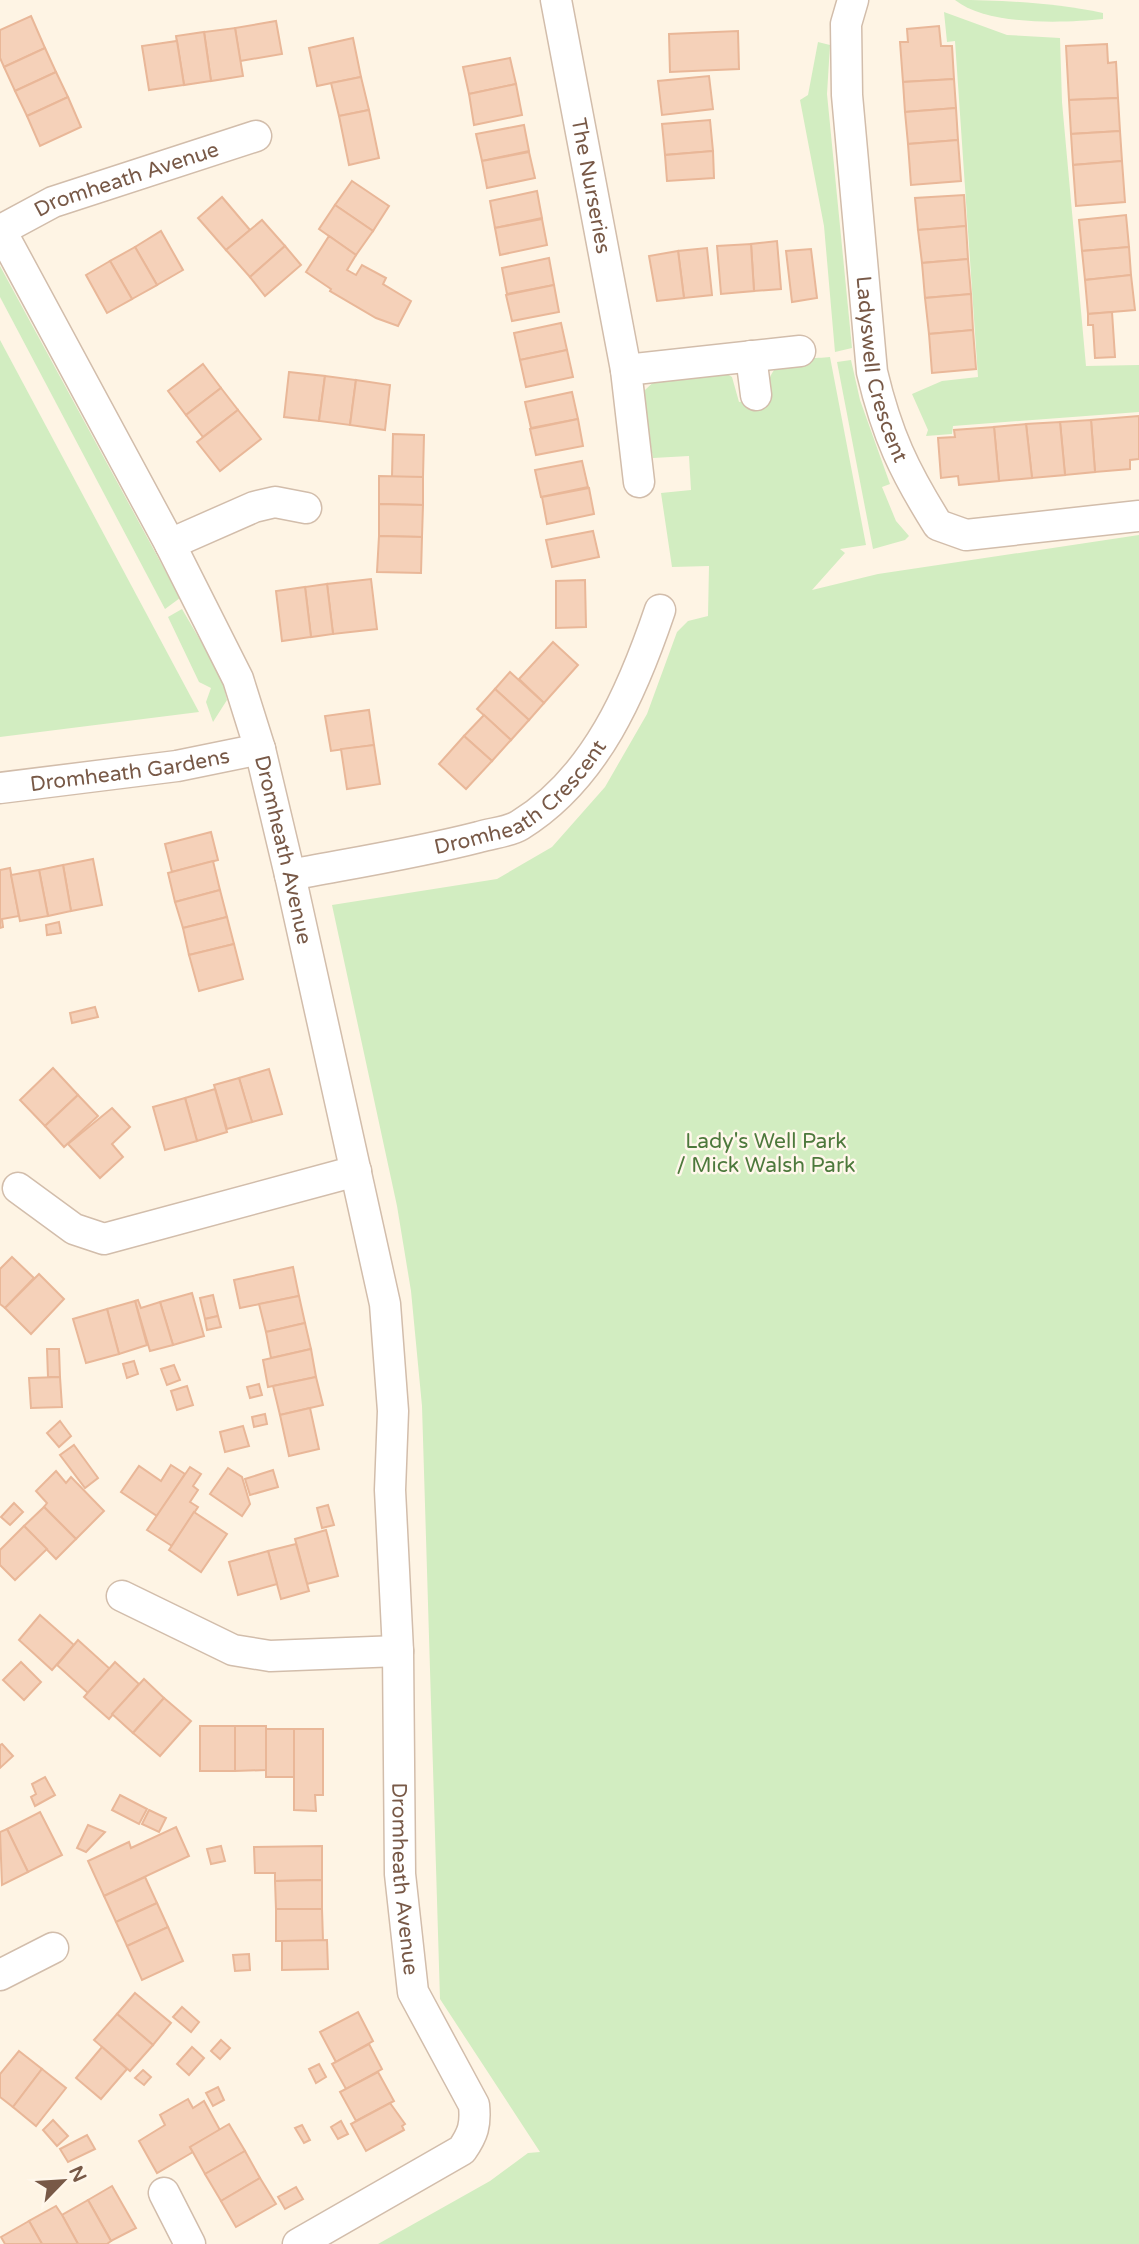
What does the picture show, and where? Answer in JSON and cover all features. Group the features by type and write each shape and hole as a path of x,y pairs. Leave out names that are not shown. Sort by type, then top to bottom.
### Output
{"street":[{"name":"The Nurseries","path":"556,0 626,370 639,482"},
{"name":"Ladyswell Crescent","path":"853,0 846,24 847,96 872,372 881,411 902,468 937,525 966,535 1139,516"},
{"name":"Dromheath Avenue","path":"256,136 52,202 0,230 170,544 238,679 260,749 290,875 385,1299 391,1364 390,1490 398,1651 400,1874 409,1975 413,1992 474,2105 476,2121 473,2134 462,2150 298,2244"},
{"path":"626,370 800,351"},
{"path":"751,356 756,395"},
{"path":"170,544 254,506 275,502 306,508"},
{"name":"Dromheath Crescent","path":"290,875 456,843 519,826 569,787 605,735 639,671 660,610"},
{"name":"Dromheath Gardens","path":"0,788 177,766 260,749"},
{"path":"18,1188 74,1229 104,1239 356,1171"},
{"path":"122,1596 233,1650 270,1656 398,1651"},
{"path":"0,1975 53,1948"},
{"path":"164,2193 190,2244"}],"green space":[{"path":"955,0 1011,1 1067,7 1103,13 1103,19 1026,21 986,15"},
{"path":"944,12 1007,35 1060,38 1062,102 1086,366 1139,365 1139,412 953,426 952,434 926,436 928,430 912,394 942,381 978,377 955,41 947,42"},
{"path":"818,42 830,45 827,94 852,348 835,352 824,226 800,100 808,95"},
{"path":"0,266 180,598 165,609 0,297"},
{"path":"0,340 199,712 0,737"},
{"name":"Lady's Well Park / Mick Walsh Park","path":"830,357 866,545 840,549 845,553 812,590 878,574 1139,535 1139,2244 378,2244 490,2181 528,2153 540,2152 440,1999 422,1406 411,1291 397,1206 332,905 497,879 552,847 605,787 647,714 677,632 688,621 708,616 709,566 672,567 661,493 691,490 689,456 653,458 644,405 645,390 661,375 719,369 732,377 739,402 768,396 772,373 787,362"},
{"path":"851,360 860,400 890,484 882,487 896,521 909,536 905,540 873,549 837,362"},
{"path":"182,609 221,676 227,700 213,722 206,702 211,688 199,682 168,617"}],"building":[{"path":"31,16 45,48 4,67 0,58 0,30"},
{"path":"276,21 282,54 240,61 235,28"},
{"path":"939,26 941,46 952,46 954,79 903,82 900,42 908,42 907,29"},
{"path":"235,28 243,76 211,81 204,32"},
{"path":"738,31 739,69 670,72 669,34"},
{"path":"204,32 211,81 184,85 176,36"},
{"path":"353,38 361,77 317,86 309,48"},
{"path":"177,41 184,85 149,90 142,46"},
{"path":"1107,44 1108,63 1116,62 1118,98 1069,100 1066,46"},
{"path":"45,48 56,72 15,91 4,67"},
{"path":"510,58 516,84 469,94 463,67"},
{"path":"56,72 68,97 27,116 15,91"},
{"path":"709,76 713,109 662,115 658,81"},
{"path":"361,77 369,110 339,116 331,83"},
{"path":"954,79 956,108 905,112 903,82"},
{"path":"516,84 522,115 474,125 469,94"},
{"path":"68,97 81,127 40,146 27,116"},
{"path":"1118,98 1120,131 1071,134 1069,100"},
{"path":"956,108 958,140 908,144 905,112"},
{"path":"369,110 379,158 349,165 339,116"},
{"path":"710,120 713,151 665,155 662,124"},
{"path":"524,125 529,151 482,161 476,134"},
{"path":"1120,131 1122,161 1073,165 1071,134"},
{"path":"958,140 961,181 911,185 908,144"},
{"path":"713,151 714,178 667,181 665,155"},
{"path":"529,152 535,178 487,188 482,161"},
{"path":"1122,161 1125,202 1076,206 1073,165"},
{"path":"352,181 389,206 373,231 335,205"},
{"path":"537,191 542,218 495,228 490,201"},
{"path":"964,195 966,226 918,230 915,198"},
{"path":"222,197 250,230 226,250 198,218"},
{"path":"335,205 373,231 356,255 319,229"},
{"path":"1126,215 1129,247 1082,251 1079,220"},
{"path":"542,219 547,245 500,255 495,228"},
{"path":"262,220 285,246 250,277 226,250"},
{"path":"966,226 968,259 922,263 918,230"},
{"path":"161,231 183,270 157,285 135,247"},
{"path":"329,236 356,255 347,270 356,275 362,265 386,278 383,284 411,301 398,326 376,318 330,291 331,289 306,272"},
{"path":"777,241 781,289 754,291 751,244"},
{"path":"751,244 754,291 721,294 717,246"},
{"path":"285,246 301,265 265,296 250,277"},
{"path":"135,247 157,285 132,299 110,261"},
{"path":"1129,247 1131,275 1085,280 1082,251"},
{"path":"707,248 712,295 684,298 678,251"},
{"path":"811,249 817,298 792,302 786,251"},
{"path":"678,251 684,298 657,301 649,256"},
{"path":"549,258 554,285 507,294 502,268"},
{"path":"968,259 971,294 925,298 922,263"},
{"path":"110,261 132,299 107,313 86,275"},
{"path":"1131,275 1135,310 1088,314 1085,280"},
{"path":"554,285 559,312 512,321 506,295"},
{"path":"971,294 973,330 929,334 925,298"},
{"path":"1112,312 1115,357 1095,358 1093,325 1088,325 1088,314"},
{"path":"561,323 567,350 520,360 514,333"},
{"path":"973,330 976,369 932,373 929,334"},
{"path":"567,350 573,377 526,387 520,360"},
{"path":"203,364 221,388 186,415 168,391"},
{"path":"289,372 325,376 319,421 284,417"},
{"path":"325,376 356,380 350,425 319,421"},
{"path":"356,380 390,385 385,430 350,425"},
{"path":"221,388 238,410 203,437 186,415"},
{"path":"572,392 578,419 531,428 525,402"},
{"path":"238,410 261,439 220,471 197,442"},
{"path":"1139,416 1139,459 1130,460 1130,469 1095,472 1091,420"},
{"path":"578,419 583,446 536,455 530,429"},
{"path":"1091,420 1095,472 1065,475 1060,422"},
{"path":"1060,422 1065,475 1032,478 1026,424"},
{"path":"1026,424 1032,478 999,481 994,427"},
{"path":"994,427 999,481 959,485 958,476 941,478 938,438 955,437 954,430"},
{"path":"393,434 424,435 423,477 392,477"},
{"path":"582,461 588,487 541,497 535,470"},
{"path":"379,476 423,477 423,505 379,504"},
{"path":"589,488 594,514 547,524 542,497"},
{"path":"379,504 423,505 422,537 379,536"},
{"path":"593,531 599,557 552,567 546,540"},
{"path":"379,536 422,537 421,573 377,572"},
{"path":"371,579 377,629 333,634 327,584"},
{"path":"585,580 586,627 556,628 556,581"},
{"path":"327,584 333,634 311,637 305,587"},
{"path":"305,587 311,637 282,641 276,591"},
{"path":"553,642 578,665 544,703 519,679"},
{"path":"510,672 544,703 529,720 495,689"},
{"path":"495,689 529,720 511,740 477,709"},
{"path":"369,710 374,745 331,751 325,716"},
{"path":"484,715 511,740 492,761 464,736"},
{"path":"464,736 492,761 466,789 439,764"},
{"path":"374,745 380,784 347,789 341,749"},
{"path":"211,832 218,860 172,872 165,844"},
{"path":"93,859 102,905 71,911 63,865"},
{"path":"213,861 220,890 175,902 168,873"},
{"path":"63,865 71,911 48,916 39,870"},
{"path":"10,868 19,916 2,919 3,927 0,928 0,870"},
{"path":"39,870 48,916 20,921 11,875"},
{"path":"220,890 227,917 183,928 175,902"},
{"path":"227,917 234,944 189,955 183,928"},
{"path":"59,922 61,933 47,935 46,925"},
{"path":"234,944 243,979 199,991 189,955"},
{"path":"95,1007 98,1017 72,1023 70,1013"},
{"path":"53,1068 78,1095 45,1126 20,1100"},
{"path":"269,1069 282,1114 252,1122 239,1078"},
{"path":"239,1078 252,1122 227,1129 214,1085"},
{"path":"215,1089 227,1132 197,1141 185,1098"},
{"path":"78,1095 98,1116 64,1147 45,1126"},
{"path":"185,1098 197,1141 165,1150 153,1107"},
{"path":"112,1108 130,1127 112,1144 123,1157 100,1178 68,1144"},
{"path":"12,1257 34,1278 5,1308 0,1304 0,1269"},
{"path":"293,1267 299,1296 240,1308 234,1280"},
{"path":"39,1274 64,1299 31,1334 5,1308"},
{"path":"192,1293 204,1336 173,1345 160,1302"},
{"path":"213,1295 218,1316 205,1319 200,1298"},
{"path":"299,1296 305,1323 266,1332 259,1304"},
{"path":"138,1300 141,1308 160,1302 173,1345 150,1351 135,1301"},
{"path":"135,1301 147,1345 119,1354 107,1309"},
{"path":"107,1309 119,1354 86,1363 73,1319"},
{"path":"218,1316 221,1327 207,1330 205,1319"},
{"path":"305,1323 311,1349 271,1358 266,1332"},
{"path":"47,1349 59,1349 60,1377 48,1377"},
{"path":"311,1349 316,1377 268,1387 263,1360"},
{"path":"134,1361 138,1374 127,1378 123,1364"},
{"path":"174,1365 180,1380 167,1385 161,1369"},
{"path":"60,1377 62,1407 31,1408 29,1378"},
{"path":"316,1377 323,1405 280,1415 273,1386"},
{"path":"259,1384 262,1395 250,1398 247,1387"},
{"path":"187,1386 193,1405 177,1410 171,1391"},
{"path":"310,1408 319,1449 289,1456 280,1415"},
{"path":"265,1414 267,1424 254,1427 252,1417"},
{"path":"60,1421 71,1436 59,1447 47,1433"},
{"path":"243,1426 249,1446 225,1452 220,1432"},
{"path":"74,1445 98,1478 85,1488 60,1455"},
{"path":"171,1465 185,1474 157,1516 121,1492 139,1466 161,1481"},
{"path":"190,1467 201,1474 193,1486 198,1490 190,1502 198,1507 172,1546 147,1530"},
{"path":"228,1468 242,1477 250,1504 242,1516 210,1494"},
{"path":"273,1470 278,1487 250,1495 245,1479"},
{"path":"56,1471 66,1483 71,1477 104,1511 76,1539 44,1507 47,1503 36,1491"},
{"path":"14,1503 23,1512 10,1525 1,1517"},
{"path":"328,1505 334,1525 322,1528 317,1508"},
{"path":"44,1507 76,1539 56,1559 24,1526"},
{"path":"194,1512 227,1534 201,1572 169,1550"},
{"path":"24,1526 47,1549 15,1580 0,1565 0,1550"},
{"path":"326,1530 338,1576 307,1584 295,1539"},
{"path":"296,1544 309,1591 281,1599 268,1551"},
{"path":"268,1551 277,1584 238,1595 229,1562"},
{"path":"40,1615 74,1645 52,1670 19,1640"},
{"path":"78,1640 110,1669 88,1693 57,1665"},
{"path":"21,1662 41,1682 24,1700 3,1680"},
{"path":"115,1662 139,1684 109,1719 84,1697"},
{"path":"144,1679 164,1698 133,1733 112,1714"},
{"path":"164,1698 191,1721 160,1756 133,1733"},
{"path":"200,1726 235,1726 235,1771 200,1771"},
{"path":"235,1726 266,1726 266,1770 235,1771"},
{"path":"266,1729 294,1729 294,1777 266,1777"},
{"path":"294,1729 323,1729 323,1795 315,1795 316,1811 294,1810"},
{"path":"0,1745 13,1756 0,1768"},
{"path":"45,1777 55,1795 35,1806 31,1797 36,1794 32,1784"},
{"path":"120,1795 147,1809 139,1824 112,1810"},
{"path":"149,1810 166,1818 159,1832 142,1824"},
{"path":"40,1812 62,1855 28,1872 7,1829"},
{"path":"88,1825 105,1832 86,1852 77,1848"},
{"path":"176,1827 189,1856 104,1896 88,1861 129,1842 131,1848"},
{"path":"7,1829 28,1872 2,1885 0,1832"},
{"path":"221,1846 225,1861 211,1864 207,1849"},
{"path":"322,1846 322,1880 275,1881 275,1873 255,1873 254,1847"},
{"path":"145,1877 157,1903 116,1922 104,1896"},
{"path":"322,1880 322,1909 276,1909 275,1881"},
{"path":"157,1903 168,1927 127,1946 116,1922"},
{"path":"276,1909 322,1909 323,1941 276,1941"},
{"path":"168,1927 183,1961 142,1980 127,1946"},
{"path":"327,1940 328,1969 282,1970 282,1941"},
{"path":"249,1954 250,1970 235,1971 233,1955"},
{"path":"135,1993 171,2023 153,2045 117,2014"},
{"path":"182,2007 199,2022 191,2032 173,2017"},
{"path":"358,2012 373,2041 336,2062 320,2032"},
{"path":"117,2014 153,2045 130,2071 94,2040"},
{"path":"221,2040 230,2048 220,2059 211,2051"},
{"path":"369,2044 382,2069 346,2089 332,2064"},
{"path":"102,2047 127,2069 101,2099 76,2078"},
{"path":"192,2047 204,2058 189,2075 177,2064"},
{"path":"19,2051 42,2069 13,2107 0,2097 0,2074"},
{"path":"319,2064 326,2077 316,2083 309,2069"},
{"path":"42,2069 66,2088 36,2126 13,2107"},
{"path":"143,2070 151,2077 144,2085 135,2078"},
{"path":"378,2072 394,2101 356,2121 340,2092"},
{"path":"218,2087 224,2100 213,2106 206,2093"},
{"path":"188,2099 193,2108 204,2101 220,2130 190,2147 193,2152 157,2173 139,2141 165,2125 160,2115"},
{"path":"390,2103 405,2124 402,2126 404,2130 366,2151 351,2124"},
{"path":"53,2120 68,2136 57,2146 43,2130"},
{"path":"341,2121 348,2134 338,2139 331,2127"},
{"path":"229,2124 245,2151 205,2174 190,2147"},
{"path":"302,2125 310,2140 304,2143 295,2128"},
{"path":"87,2135 95,2149 68,2162 60,2149"},
{"path":"245,2151 260,2178 221,2201 205,2174"},
{"path":"260,2178 276,2204 236,2227 221,2201"},
{"path":"112,2186 136,2228 111,2241 88,2200"},
{"path":"296,2187 303,2199 285,2209 278,2197"},
{"path":"88,2200 111,2241 107,2244 78,2244 62,2215"},
{"path":"56,2206 78,2244 42,2244 29,2221"},
{"path":"29,2221 42,2244 5,2244 1,2237"}]}
